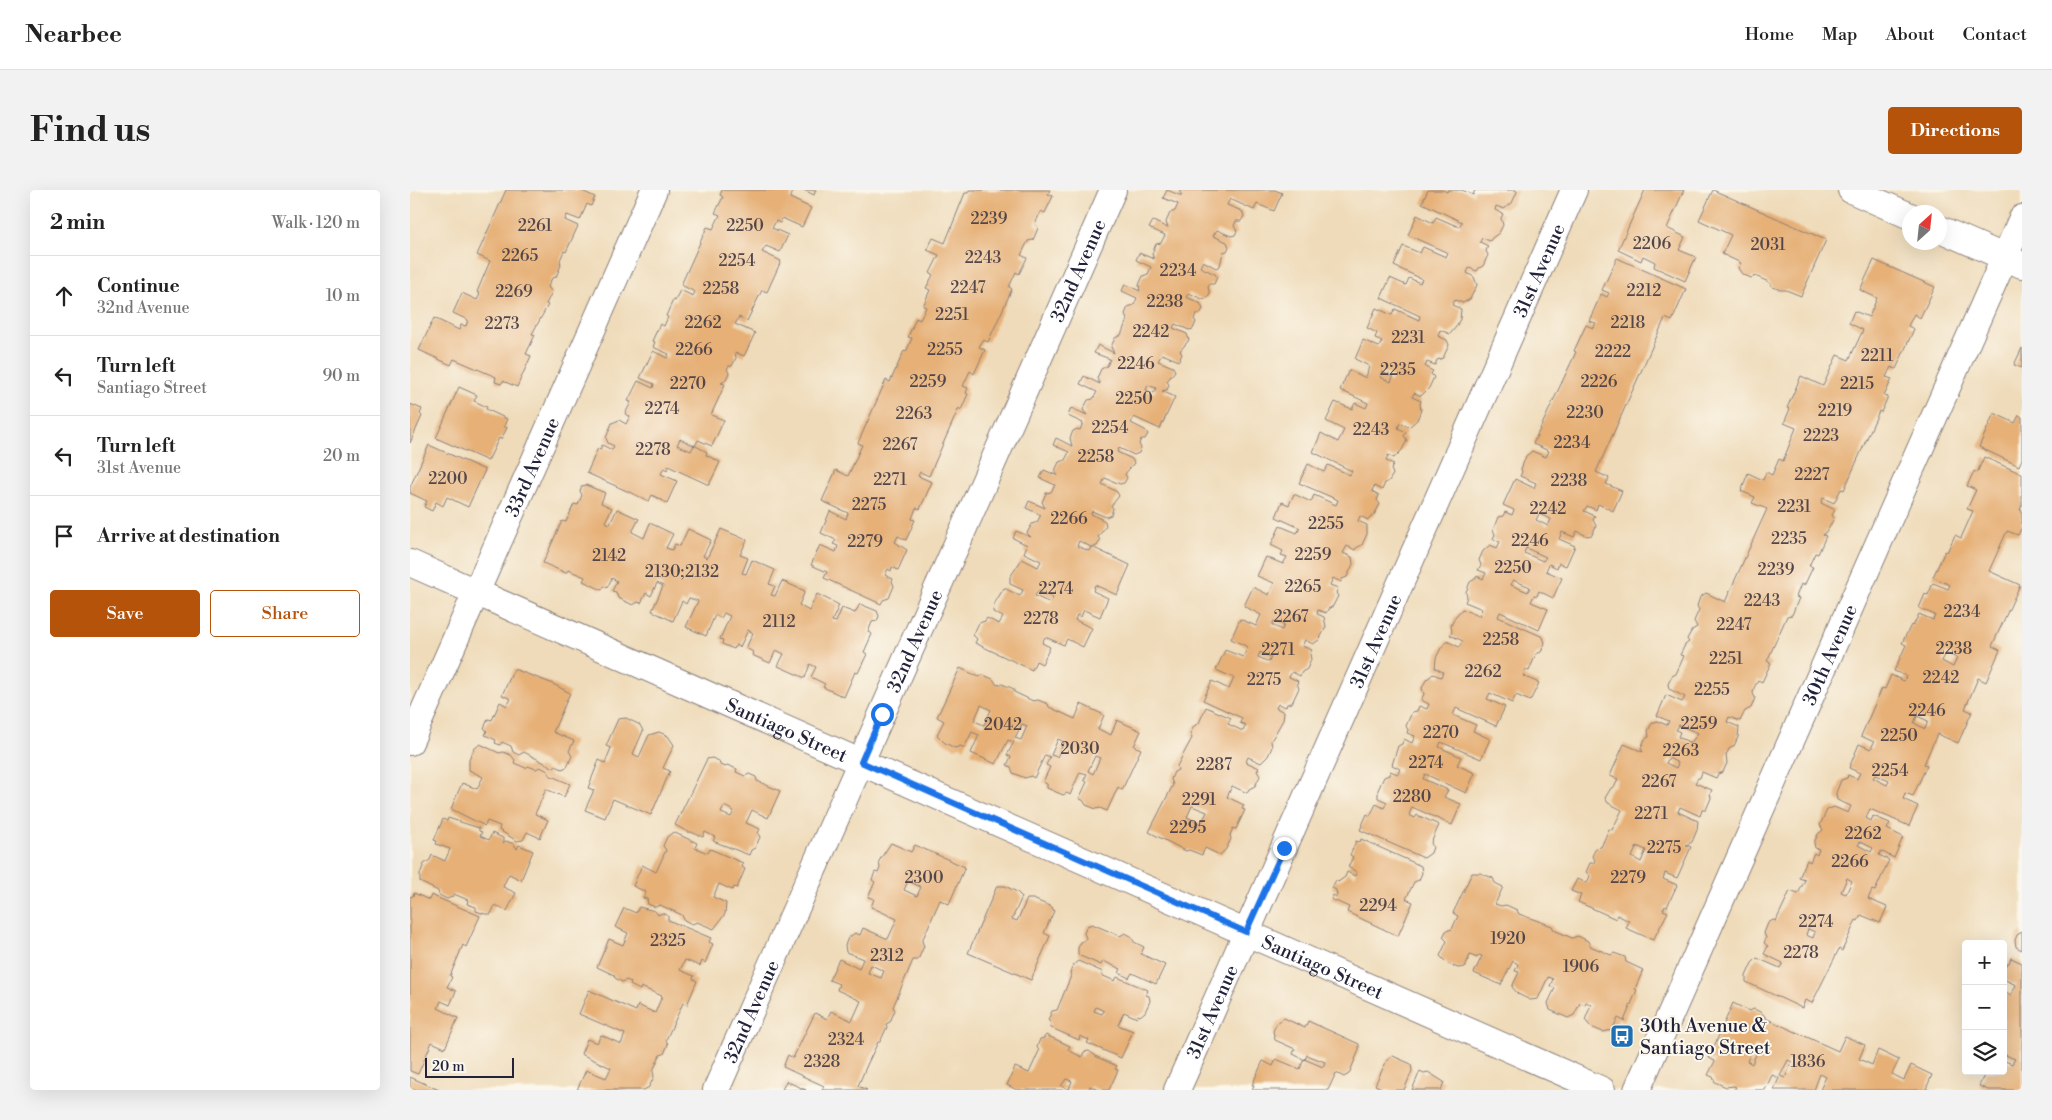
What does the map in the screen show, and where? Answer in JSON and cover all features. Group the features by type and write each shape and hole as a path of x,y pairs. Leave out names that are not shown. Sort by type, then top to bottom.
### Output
{"street":[{"name":"33rd Avenue","path":"410,742 654,190"},
{"name":"32nd Avenue","path":"716,1090 1113,190"},
{"name":"31st Avenue","path":"1177,1090 1574,190"},
{"path":"1851,190 1902,212"},
{"name":"30th Avenue","path":"1637,1090 2013,261 2022,218"},
{"path":"1947,232 2013,261"},
{"name":"Santiago Street","path":"410,563 1602,1090"}],"building":[{"path":"506,190 580,190 595,197 591,206 587,204 580,220 567,215 565,220 578,226 566,252 564,251 560,260 561,265 556,277 552,278 548,287 552,292 546,304 548,305 532,334 535,335 526,354 531,356 517,387 503,381 501,384 495,382 496,377 454,359 451,365 419,350 434,318 459,330 461,325 466,326 468,320 453,313 462,293 477,300 480,294 477,292 490,261 477,255"},
{"path":"722,190 794,190 790,198 811,208 802,227 782,218 780,223 776,221 772,228 788,235 780,252 766,246 762,252 781,261 767,292 762,290 747,321 739,317 735,324 755,333 744,356 735,352 736,358 732,366 729,366 727,369 729,373 725,381 721,383 725,384 711,415 724,420 712,446 698,440 695,446 707,452 706,455 720,462 709,485 668,466 667,470 664,468 661,474 677,481 667,503 652,495 649,501 587,473 598,448 600,450 602,445 612,450 614,446 608,443 606,438 612,423 619,420 626,424 630,416 625,414 631,402 628,401 638,381 653,388 654,384 640,378 653,351 667,358 669,354 653,347 655,342 652,341 660,324 664,326 673,300 675,301 680,290 693,296 695,292 681,285 707,227 713,229 720,215 715,213 723,197 720,195","holes":["680,439 694,445 691,451 677,445"]},
{"path":"804,190 816,190 814,195"},
{"path":"969,190 1050,190 1048,194 1053,196 1045,213 1041,211 1035,224 1038,228 1033,240 1028,241 1021,255 1027,258 1019,274 1016,272 1009,287 1012,289 988,342 983,340 979,347 985,350 974,374 970,371 963,386 968,388 966,393 968,394 961,410 959,408 929,476 920,472 918,476 932,482 920,509 916,508 912,519 915,520 906,540 898,536 895,542 907,550 898,570 892,567 891,571 888,569 885,575 893,579 894,586 889,598 883,600 881,604 824,578 827,572 811,565 820,545 836,552 838,546 833,544 836,540 821,533 830,511 846,519 848,513 822,501 836,470 848,476 862,445 858,443 886,380 890,382 912,338 908,337 916,318 920,320 926,307 923,306 930,290 926,288 933,275 930,273 939,255 927,250 933,238 945,243 965,193 968,193"},
{"path":"1167,190 1182,196 1179,190 1275,190 1282,193 1274,211 1257,204 1254,210 1230,199 1227,205 1242,211 1244,216 1241,221 1236,221 1234,226 1237,231 1235,235 1231,236 1217,230 1213,236 1227,242 1229,247 1227,251 1223,252 1220,266 1216,268 1203,261 1200,267 1215,274 1217,277 1214,284 1209,284 1210,293 1207,298 1202,299 1189,293 1186,297 1200,303 1203,309 1200,314 1196,314 1194,319 1196,322 1193,329 1189,330 1175,324 1173,328 1187,334 1189,340 1180,351 1182,354 1179,361 1162,354 1158,361 1173,367 1175,371 1167,381 1169,385 1167,390 1162,391 1175,397 1160,429 1134,417 1131,423 1145,430 1148,434 1145,439 1141,439 1139,453 1134,455 1119,448 1117,452 1132,459 1134,463 1125,474 1127,478 1124,483 1120,484 1105,478 1102,484 1117,492 1119,496 1111,506 1113,508 1111,515 1106,517 1092,511 1091,514 1105,521 1106,526 1098,537 1100,540 1097,546 1092,547 1130,565 1117,595 1095,585 1093,591 1108,598 1100,617 1084,610 1081,617 1077,615 1075,620 1092,628 1083,647 1067,639 1064,645 1045,637 1042,643 1050,647 1042,664 1036,661 1032,670 975,643 977,639 973,635 979,623 987,618 999,624 1003,617 993,612 994,604 1004,588 1020,596 1023,590 1010,584 1010,577 1022,559 1038,567 1041,561 1024,553 1027,545 1013,538 1016,531 1031,537 1027,533 1032,524 1037,522 1041,515 1026,508 1029,501 1045,508 1042,502 1046,493 1051,492 1055,485 1040,478 1044,470 1058,476 1055,471 1059,462 1065,460 1069,452 1053,445 1056,438 1072,446 1070,438 1073,431 1080,430 1083,423 1068,416 1071,408 1087,415 1083,410 1088,400 1093,399 1097,392 1080,384 1084,376 1100,384 1097,378 1101,369 1107,366 1110,359 1094,353 1098,345 1114,353 1111,347 1115,338 1121,335 1127,320 1125,314 1128,307 1134,305 1137,298 1122,291 1125,284 1140,291 1139,285 1143,276 1148,274 1151,267 1136,260 1139,253 1154,259 1152,254 1156,244 1161,243 1165,235 1149,228 1153,221 1168,228 1166,222 1170,213 1175,211 1178,204 1163,198","holes":["1148,385 1156,388 1154,393 1146,390","1079,541 1091,547 1089,551 1077,546","1038,591 1053,598 1050,603 1035,596"]},
{"path":"1428,190 1443,190 1447,192 1448,190 1462,190 1473,195 1475,190 1516,190 1517,192 1512,203 1504,209 1496,206 1495,210 1503,214 1501,218 1503,225 1499,233 1490,241 1482,238 1480,242 1488,246 1486,251 1488,255 1483,266 1477,271 1469,268 1467,273 1474,277 1477,285 1470,299 1463,303 1455,300 1452,305 1461,309 1460,319 1456,327 1450,334 1440,330 1438,336 1447,340 1449,345 1443,358 1437,360 1435,365 1427,362 1425,367 1433,371 1431,374 1434,377 1429,388 1421,396 1414,393 1412,397 1421,401 1421,410 1417,420 1409,427 1400,423 1398,428 1406,432 1404,436 1407,440 1402,450 1394,458 1388,455 1386,461 1394,464 1391,469 1393,474 1389,481 1385,483 1382,490 1374,486 1372,491 1379,495 1377,500 1380,504 1374,515 1368,520 1360,516 1358,521 1367,525 1367,534 1362,545 1355,550 1347,546 1343,553 1352,557 1353,564 1347,577 1342,579 1341,582 1333,578 1330,585 1338,588 1336,593 1338,596 1333,606 1326,613 1318,610 1317,614 1324,617 1326,627 1319,640 1313,644 1305,640 1302,646 1312,650 1310,653 1311,660 1307,669 1300,676 1292,672 1289,677 1298,681 1299,688 1292,703 1287,704 1286,707 1278,704 1276,708 1284,712 1283,720 1271,741 1272,747 1268,756 1261,763 1248,757 1246,762 1259,768 1257,771 1260,776 1255,786 1249,789 1247,793 1232,786 1227,797 1244,805 1242,809 1245,810 1236,829 1233,828 1230,835 1231,839 1226,849 1220,855 1205,848 1202,855 1189,850 1186,851 1149,832 1173,785 1171,779 1174,772 1178,770 1177,766 1192,738 1190,734 1194,726 1199,723 1206,707 1231,718 1228,724 1243,731 1246,725 1240,723 1242,718 1203,700 1212,681 1229,689 1234,678 1216,670 1225,650 1243,657 1248,647 1231,639 1240,619 1256,626 1261,615 1244,606 1253,587 1269,595 1274,583 1257,576 1266,557 1283,564 1287,557 1281,555 1283,551 1271,545 1280,526 1297,533 1300,528 1276,517 1282,502 1289,505 1294,494 1311,502 1314,495 1336,505 1338,500 1299,483 1308,464 1324,472 1328,465 1350,475 1352,471 1313,452 1321,433 1338,442 1344,430 1326,421 1335,402 1352,409 1355,403 1366,408 1368,403 1340,390 1349,370 1366,378 1369,366 1355,359 1363,340 1379,347 1382,341 1375,338 1377,333 1367,328 1376,308 1392,315 1395,309 1419,320 1420,316 1381,298 1390,278 1406,285 1409,278 1420,283 1422,279 1394,266 1403,246 1420,253 1423,247 1446,257 1448,253 1408,235 1417,215 1433,223 1436,217 1459,227 1462,222 1422,203","holes":["1382,372 1393,377 1391,382 1380,377","1274,621 1284,625 1282,630 1272,625","1260,652 1271,657 1269,662 1258,657","1192,806 1207,812 1201,824 1187,817"]},
{"path":"1645,190 1684,190 1667,228 1685,237 1679,250 1696,257 1685,281 1654,267 1655,262 1643,256 1641,261 1618,250"},
{"path":"1713,190 1826,240 1801,296 1773,287 1769,282 1755,276 1751,278 1742,274 1738,268 1741,263 1722,254 1731,235 1699,220"},
{"path":"1617,258 1686,289 1672,321 1665,318 1596,472 1609,478 1606,484 1622,491 1613,511 1598,504 1596,510 1587,506 1584,511 1595,516 1593,520 1596,526 1592,535 1587,536 1577,531 1574,537 1562,532 1559,539 1575,546 1566,566 1559,563 1557,568 1549,564 1546,571 1562,578 1553,598 1539,591 1537,596 1534,595 1531,602 1548,609 1539,630 1500,612 1498,617 1543,637 1545,643 1541,652 1536,654 1529,671 1526,670 1523,676 1539,683 1530,701 1516,695 1512,703 1490,693 1487,699 1505,707 1496,726 1456,708 1453,715 1476,725 1473,731 1490,739 1481,759 1441,742 1439,747 1461,757 1457,765 1475,773 1466,793 1425,774 1423,779 1448,790 1444,797 1461,804 1452,825 1412,807 1409,815 1415,818 1417,815 1439,825 1431,843 1433,847 1431,853 1424,858 1360,830 1367,814 1370,816 1376,804 1384,808 1387,802 1378,798 1378,790 1384,777 1389,775 1390,771 1398,774 1400,769 1392,765 1398,746 1402,744 1404,739 1412,743 1415,736 1407,733 1406,726 1412,712 1417,711 1419,706 1427,709 1429,704 1421,700 1424,694 1422,688 1426,680 1433,674 1441,677 1443,672 1435,668 1436,658 1441,648 1447,641 1459,647 1463,641 1450,635 1455,617 1462,609 1479,616 1482,609 1465,602 1466,592 1470,582 1477,576 1483,579 1486,573 1478,570 1481,565 1479,560 1483,551 1490,545 1497,548 1500,542 1493,539 1495,534 1493,530 1498,517 1503,516 1505,512 1512,515 1514,510 1503,505 1515,479 1534,488 1536,483 1520,476 1521,469 1526,456 1532,451 1546,457 1549,451 1533,444 1576,352 1574,351 1586,325 1593,328 1596,323 1589,321 1601,294 1607,297 1609,293 1602,290","holes":["1539,514 1551,519 1548,526 1536,520","1526,548 1546,557 1543,561 1524,553","1513,580 1530,587 1528,592 1511,585"]},
{"path":"1874,260 1935,287 1920,318 1914,314 1908,326 1914,329 1896,369 1891,367 1886,377 1892,379 1884,396 1888,397 1881,412 1879,411 1844,490 1841,489 1834,503 1823,498 1821,503 1835,510 1832,515 1834,518 1823,535 1826,536 1818,554 1815,553 1809,566 1813,567 1804,586 1801,584 1796,597 1799,598 1792,615 1787,616 1767,661 1771,663 1762,682 1758,680 1754,688 1755,698 1751,708 1745,711 1740,721 1729,717 1727,722 1739,727 1738,737 1734,746 1729,749 1726,755 1727,763 1723,772 1718,774 1716,778 1702,772 1700,778 1695,783 1712,790 1706,810 1702,810 1700,816 1680,807 1678,812 1698,821 1697,830 1692,842 1686,845 1691,847 1677,878 1665,873 1663,879 1677,885 1667,907 1665,906 1663,910 1668,912 1653,940 1626,928 1629,921 1617,915 1616,919 1578,902 1581,895 1571,891 1577,879 1587,883 1590,876 1586,872 1590,863 1594,863 1595,860 1592,856 1596,848 1601,847 1609,829 1612,830 1622,810 1608,803 1605,798 1618,779 1610,776 1624,744 1643,752 1641,748 1645,739 1649,737 1648,731 1652,723 1657,721 1667,725 1669,721 1657,716 1666,695 1682,702 1685,697 1669,689 1668,684 1672,676 1676,674 1684,656 1680,655 1685,645 1689,642 1687,639 1692,630 1697,627 1694,621 1699,610 1697,606 1700,597 1706,593 1725,602 1767,509 1752,503 1755,497 1741,491 1748,473 1763,480 1766,472 1772,475 1779,459 1783,461 1796,428 1784,423 1790,409 1787,408 1801,376 1823,386 1837,355 1849,360 1863,330 1849,323 1854,311 1869,317 1877,298 1860,290","holes":["1679,725 1698,733 1691,743 1678,737 1680,732 1676,730","1669,758 1678,763 1676,768 1666,763","1637,846 1646,850 1641,862 1632,857"]},
{"path":"2022,348 2022,368 2014,365"},
{"path":"459,387 477,395 474,401 487,407 486,409 507,419 504,426 507,428 501,439 499,438 488,461 436,438"},
{"path":"410,404 422,409 420,414 422,416 410,443"},
{"path":"1994,413 2015,423 2019,415 2022,417 2022,459 2019,466 1979,447"},
{"path":"429,445 485,470 468,507 447,497 443,506 436,502 432,511 424,507 427,501 410,493 410,487"},
{"path":"1984,457 2022,474 2022,505 2020,510 2022,511 2022,527 2018,535 2007,531 1989,571 2020,585 1992,646 2000,650 1986,682 1978,678 1965,709 1972,712 1958,743 1937,734 1924,764 1927,765 1913,796 1905,793 1903,799 1918,806 1909,826 1870,809 1866,818 1871,821 1873,816 1890,823 1887,829 1903,837 1894,858 1881,851 1879,855 1889,860 1875,891 1872,890 1868,899 1887,907 1880,923 1861,915 1858,921 1856,920 1842,951 1839,949 1812,1003 1805,1000 1802,1008 1746,982 1746,976 1752,963 1757,958 1780,968 1783,963 1764,954 1768,946 1764,943 1766,938 1764,933 1768,923 1773,920 1776,921 1790,891 1798,894 1805,880 1799,878 1807,860 1810,862 1814,853 1817,855 1819,849 1815,848 1814,843 1818,834 1823,830 1820,825 1827,810 1834,807 1848,813 1851,806 1837,800 1836,793 1841,780 1847,778 1848,775 1857,779 1860,773 1849,768 1859,744 1871,749 1874,742 1861,736 1882,688 1885,689 1891,675 1904,681 1906,676 1894,671 1906,645 1902,643 1911,625 1913,626 1919,614 1933,620 1935,615 1919,608 1925,594 1928,595 1933,583 1948,589 1950,585 1933,577 1955,535 1961,538 1973,511 1967,509 1976,490 1967,486 1974,471 1977,473","holes":["1946,653 1957,658 1953,667 1942,661","1917,716 1928,721 1925,729 1914,723","1875,775 1889,781 1887,785 1873,778","1860,842 1873,848 1871,852 1858,845","1847,878 1852,881 1846,894 1841,892","1808,929 1815,932 1813,938 1806,935"]},
{"path":"586,485 605,493 601,503 612,508 605,522 610,524 617,509 639,519 632,532 644,538 650,523 673,534 666,548 672,550 675,544 680,546 688,529 711,540 703,556 707,558 721,529 747,540 740,555 748,558 742,573 746,574 752,560 775,570 769,584 775,586 771,595 775,596 782,581 805,591 799,605 809,611 817,594 839,605 832,621 836,622 842,608 855,613 860,604 877,611 879,616 877,621 872,622 868,632 872,634 864,652 867,654 858,673 855,672 844,697 823,687 825,684 811,677 816,667 810,664 805,678 778,666 784,654 776,650 770,663 752,655 753,652 746,648 753,633 748,630 740,647 736,645 734,649 722,644 723,640 720,639 730,616 724,613 721,618 715,615 706,636 686,627 698,601 689,598 686,604 682,601 673,621 652,611 663,586 657,583 651,596 646,593 641,603 638,602 633,605 618,598 616,592 612,591 617,581 612,578 607,588 604,586 602,590 583,581 585,577 568,570 566,573 543,563 562,521 566,522 574,504 578,505 582,495 580,491 582,486"},
{"path":"960,668 979,677 983,675 993,679 997,685 1002,684 1014,689 1014,692 1033,701 1038,700 1048,704 1049,707 1075,719 1081,704 1104,715 1098,729 1111,735 1117,720 1141,731 1134,746 1141,749 1122,790 1118,787 1107,811 1086,805 1083,800 1079,799 1087,782 1084,780 1087,774 1080,772 1070,795 1067,793 1063,795 1047,788 1047,784 1043,782 1050,767 1046,765 1050,757 1045,755 1034,778 1031,776 1025,778 1013,773 1011,767 1007,765 1011,757 1007,755 1014,742 1008,740 996,764 971,753 979,735 972,732 964,748 961,746 955,748 945,743 937,735 944,721 937,717","holes":["981,705 991,710 984,725 974,721","1022,724 1027,726 1021,740 1015,738","1058,739 1064,742 1057,757 1051,755","1095,756 1100,758 1093,774 1088,771"]},
{"path":"514,669 551,683 570,693 553,732 574,741 569,751 572,756 567,767 562,769 556,766 554,768 524,752 519,755 513,752 511,746 502,742 500,745 495,743 496,740 485,735 487,731 484,728 488,719 492,720 500,702 507,706 511,699 502,695"},
{"path":"626,718 640,725 643,731 633,754 639,757 649,735 659,732 668,736 674,745 663,768 670,771 651,815 613,799 605,818 585,810 594,790 588,788 599,760 605,763 611,748 606,746 618,719"},
{"path":"480,744 499,753 503,752 511,755 515,760 514,763 526,768 528,766 536,769 540,767 548,771 549,775 570,784 564,797 546,789 535,814 548,820 540,838 527,832 523,840 517,841 499,830 500,826 487,821 485,826 451,809 462,783 477,789 483,777 469,770 469,760 474,749"},
{"path":"712,758 719,761 720,765 726,767 727,765 737,769 736,772 745,776 749,774 756,777 757,781 780,791 768,818 752,810 746,823 760,829 758,833 760,837 749,855 713,841 715,837 705,832 703,837 675,825 707,759","holes":["724,806 734,811 731,817 721,813"]},
{"path":"448,818 479,828 479,831 482,832 480,836 489,840 492,833 503,838 503,843 506,841 514,844 517,849 519,845 533,851 521,880 509,874 505,882 503,887 516,893 507,911 495,905 491,914 476,911 476,907 467,904 468,900 454,894 447,899 439,895 438,891 420,882 420,874 424,864 430,860 432,855 445,861 450,849 436,844 437,841 434,840 443,819 447,821"},
{"path":"673,832 697,843 695,848 708,853 710,849 743,863 742,867 745,869 737,888 734,887 732,890 719,884 713,897 726,903 725,914 714,929 697,922 692,924 684,920 682,915 660,905 655,907 648,904 647,899 643,898 646,892 633,886 642,865 656,872 666,850 663,846 667,837"},
{"path":"1361,839 1421,866 1422,873 1419,880 1414,882 1406,899 1413,902 1398,936 1347,912 1349,907 1331,899 1333,895 1336,897 1337,895 1336,890 1332,888 1336,880 1338,882 1345,877 1347,872 1355,876 1357,872 1348,867 1353,857 1350,855 1356,841 1360,842"},
{"path":"891,843 911,852 915,845 965,867 949,904 940,900 922,941 924,946 918,960 913,960 893,1007 895,1010 890,1022 886,1024 887,1027 858,1086 867,1090 822,1090 824,1086 783,1067 788,1055 793,1058 815,1013 827,1019 831,1011 852,1021 861,1001 837,990 839,984 829,980 839,959 859,969 863,959 846,952 845,945 848,938 855,933 860,935 863,928 888,939 897,919 871,907 874,899 868,897 875,882 872,880 875,872 878,873 880,868 879,861","holes":["908,881 921,887 917,896 904,890","871,965 884,971 881,978 868,973"]},
{"path":"1472,873 1480,873 1493,878 1495,883 1503,887 1495,904 1506,905 1517,910 1519,914 1552,926 1554,930 1572,938 1578,936 1588,941 1590,946 1611,955 1614,953 1625,957 1626,962 1643,970 1624,1021 1618,1018 1612,1030 1603,1032 1591,1027 1585,1020 1591,1005 1586,1002 1585,1005 1580,1003 1574,1015 1568,1018 1550,1010 1548,1003 1555,988 1550,986 1553,979 1548,977 1538,999 1530,1000 1518,994 1512,987 1519,972 1515,971 1518,964 1513,961 1501,985 1474,973 1482,956 1479,955 1477,958 1470,955 1465,967 1458,968 1448,964 1440,956 1447,941 1443,937 1446,931 1452,929 1458,916 1453,913"},
{"path":"997,886 1005,886 1022,897 1012,919 1017,921 1027,899 1033,899 1052,907 1054,911 1044,933 1050,936 1031,980 968,953"},
{"path":"414,893 429,900 431,895 480,916 466,947 463,945 450,976 452,977 447,987 456,991 450,1005 441,1001 438,1008 458,1018 445,1048 432,1042 418,1074 410,1071 410,897"},
{"path":"639,907 655,911 658,915 662,913 668,916 668,920 711,938 709,942 713,944 705,963 702,961 700,966 685,960 680,970 694,976 693,979 697,981 687,1005 683,1003 666,1040 668,1044 664,1054 660,1055 649,1087 644,1090 577,1090 586,1070 606,1078 611,1068 581,1054 587,1039 597,1043 601,1035 621,1044 625,1034 579,1014 589,990 636,1011 638,1005 655,1013 662,996 641,987 640,990 630,985 631,982 626,980 622,982 615,978 614,975 597,967 609,939 623,945 628,933 615,927 624,908 636,913"},
{"path":"1092,924 1120,936 1125,933 1131,936 1134,942 1144,947 1141,954 1165,965 1156,984 1132,973 1129,978 1119,973 1121,969 1103,961 1101,965 1078,955 1078,948 1086,938 1084,933 1087,926"},
{"path":"2022,932 2022,950 2016,947 2015,940 2017,935"},
{"path":"2011,958 2022,963 2022,1090 1988,1090 1979,1086 1984,1075 2007,1075 2007,1062 2012,1064 2015,1059 2007,1056 2007,993 2011,995 2016,985 2007,981 2007,964"},
{"path":"1078,961 1103,972 1101,975 1115,981 1117,977 1148,990 1146,995 1149,996 1150,1001 1145,1012 1140,1016 1138,1015 1137,1018 1124,1012 1118,1025 1133,1031 1121,1058 1087,1043 1089,1040 1080,1036 1079,1040 1049,1027 1051,1023 1048,1020 1052,1011 1057,1010 1071,976 1070,973 1073,965","holes":["1096,1007 1104,1011 1102,1014 1094,1011"]},
{"path":"1733,1003 1749,1011 1754,1009 1762,1013 1767,1019 1838,1051 1845,1036 1865,1045 1859,1059 1872,1065 1878,1050 1899,1060 1892,1074 1904,1080 1911,1065 1932,1075 1926,1089 1929,1090 1820,1090 1826,1077 1820,1074 1814,1090 1774,1090 1779,1078 1772,1075 1765,1090 1734,1090 1736,1087 1726,1087 1715,1082 1713,1077 1708,1075 1715,1061 1709,1058","holes":["1755,1045 1759,1047 1752,1064 1747,1061","1788,1060 1792,1062 1785,1078 1780,1076"]},
{"path":"1284,1018 1305,1028 1308,1021 1359,1044 1359,1050 1349,1074 1344,1077 1336,1073 1328,1090 1252,1090 1254,1085 1252,1085 1263,1061 1273,1066 1276,1059 1300,1069 1304,1059 1293,1054 1295,1049 1275,1040 1273,1031 1277,1023","holes":["1307,1055 1325,1062 1323,1067 1305,1060"]},
{"path":"1046,1035 1070,1046 1068,1050 1082,1057 1084,1052 1089,1051 1097,1057 1117,1066 1115,1069 1118,1070 1109,1090 1099,1090 1090,1086 1089,1090 1017,1090 1007,1085 1015,1067 1029,1073 1039,1051 1037,1047 1040,1039","holes":["1066,1079 1072,1081 1069,1089 1061,1086"]},
{"path":"1393,1056 1411,1064 1412,1071 1404,1090 1380,1090 1381,1088 1375,1085 1387,1060"},
{"path":"1420,1071 1428,1072 1444,1082 1441,1090 1412,1090"},
{"path":"410,1077 439,1090 410,1090"},
{"path":"786,1081 806,1090 782,1090"}],"place":[{"name":"30th Avenue & Santiago Street","path":"1622,1036"}],"route":[{"path":"882,714 861,762 1246,932 1284,848"}]}
